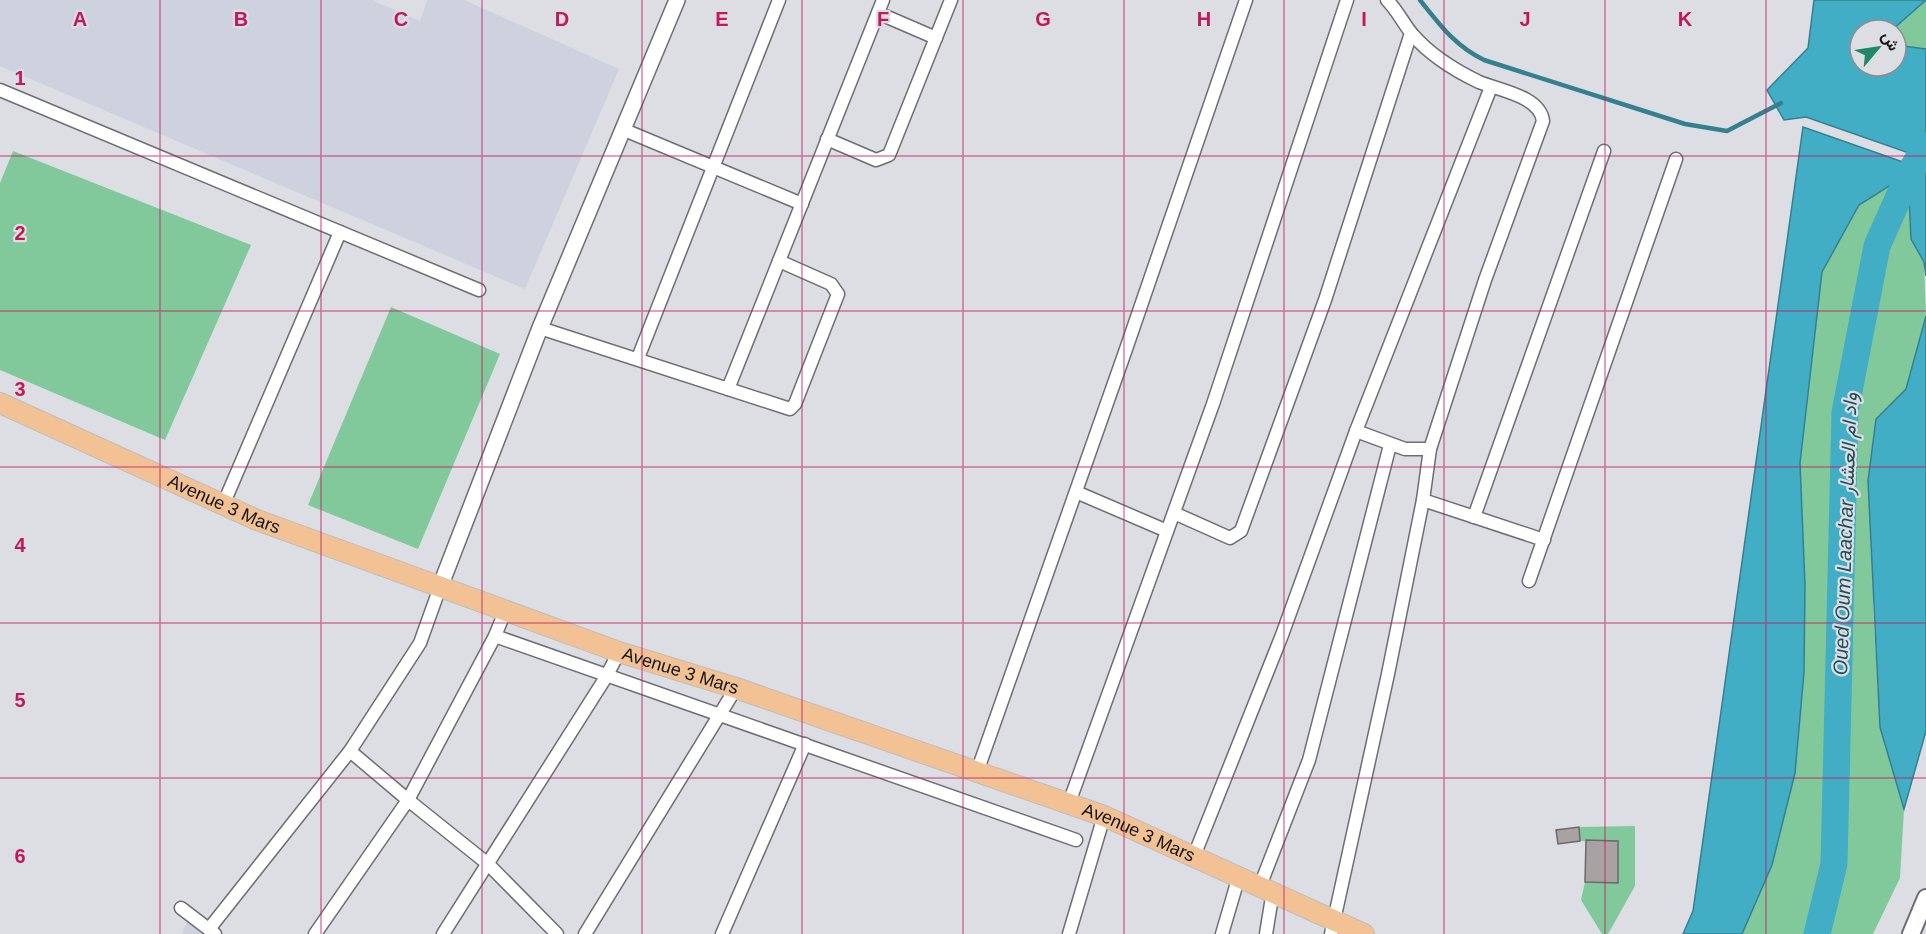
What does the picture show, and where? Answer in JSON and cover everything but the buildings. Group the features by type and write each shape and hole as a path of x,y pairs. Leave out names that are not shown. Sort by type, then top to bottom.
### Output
{"main road":[{"name":"Avenue 3 Mars","path":"0,403 223,505 440,587 506,609 619,652 736,687 1104,816 1267,888 1332,927 1364,934"},
{"path":"1911,934 1926,900"}],"street":[{"path":"181,908 212,932 350,751 420,643 540,328 677,0"},
{"path":"638,358 779,0"},
{"path":"728,389 883,0"},
{"path":"827,139 876,160 886,158 892,151 951,0"},
{"path":"977,772 1246,0"},
{"path":"1069,803 1174,513 1347,0"},
{"path":"1332,927 1388,674 1423,500 1430,449 1485,280 1543,121 1543,116 1533,105 1450,66 1430,52 1411,33 1387,0"},
{"path":"878,13 936,38"},
{"path":"1174,513 1230,538 1241,531 1325,300 1411,33"},
{"path":"1194,856 1282,634 1356,431 1491,87"},
{"path":"0,90 479,290"},
{"path":"622,129 714,165 802,204"},
{"path":"1474,517 1604,150"},
{"path":"1529,581 1676,159"},
{"path":"223,505 340,232"},
{"path":"540,328 790,409 795,404 820,342 836,300 837,291 831,284 779,261"},
{"path":"1356,431 1390,445 1416,450 1430,449"},
{"path":"1266,934 1267,888 1308,759 1390,445"},
{"path":"1076,492 1167,531"},
{"path":"1423,500 1544,540"},
{"path":"315,934 408,800 495,636 506,609"},
{"path":"495,636 606,677 805,744 1076,840"},
{"path":"443,934 606,677 619,652"},
{"path":"585,934 736,687"},
{"path":"722,934 805,744"},
{"path":"350,751 488,864 557,934"},
{"path":"1069,934 1104,816"},
{"path":"1222,934 1239,876"}],"shaded area":[{"path":"0,0 372,0 420,21 427,0 464,0 619,69 525,289 0,66"},
{"path":"188,920 205,934 182,934"}],"green space":[{"path":"1926,0 1926,49 1908,47 1908,18 1906,18"},
{"path":"13,151 251,245 165,440 0,370 0,183"},
{"path":"1909,174 1911,239 1924,262 1926,316 1906,389 1876,420 1873,606 1880,727 1904,809 1900,878 1873,934 1742,934 1772,865 1804,672 1805,585 1800,463 1822,272 1859,205"},
{"path":"391,307 500,354 418,549 308,505"},
{"path":"1635,826 1635,886 1608,934 1602,934 1581,900 1585,882 1618,882 1618,841 1580,841 1579,827"}],"water":[{"path":"1814,0 1926,0 1906,18 1848,18 1848,78 1908,78 1908,47 1926,49 1926,159 1806,117 1784,120 1767,90 1808,48"},
{"path":"1803,127 1926,170 1926,276 1924,262 1911,239 1908,174 1859,205 1822,272 1800,463 1805,585 1804,672 1795,773 1772,865 1742,934 1683,934 1693,911"},
{"path":"1926,316 1926,731 1904,809 1880,727 1868,481 1876,419 1906,389"}],"waterway":[{"path":"1420,0 1456,41 1484,60 1685,124 1727,131 1781,103"},
{"name":"Oued Oum Laachar واد ام العشار","path":"1817,934 1834,864 1845,412 1877,246 1909,174 1926,146"}]}
